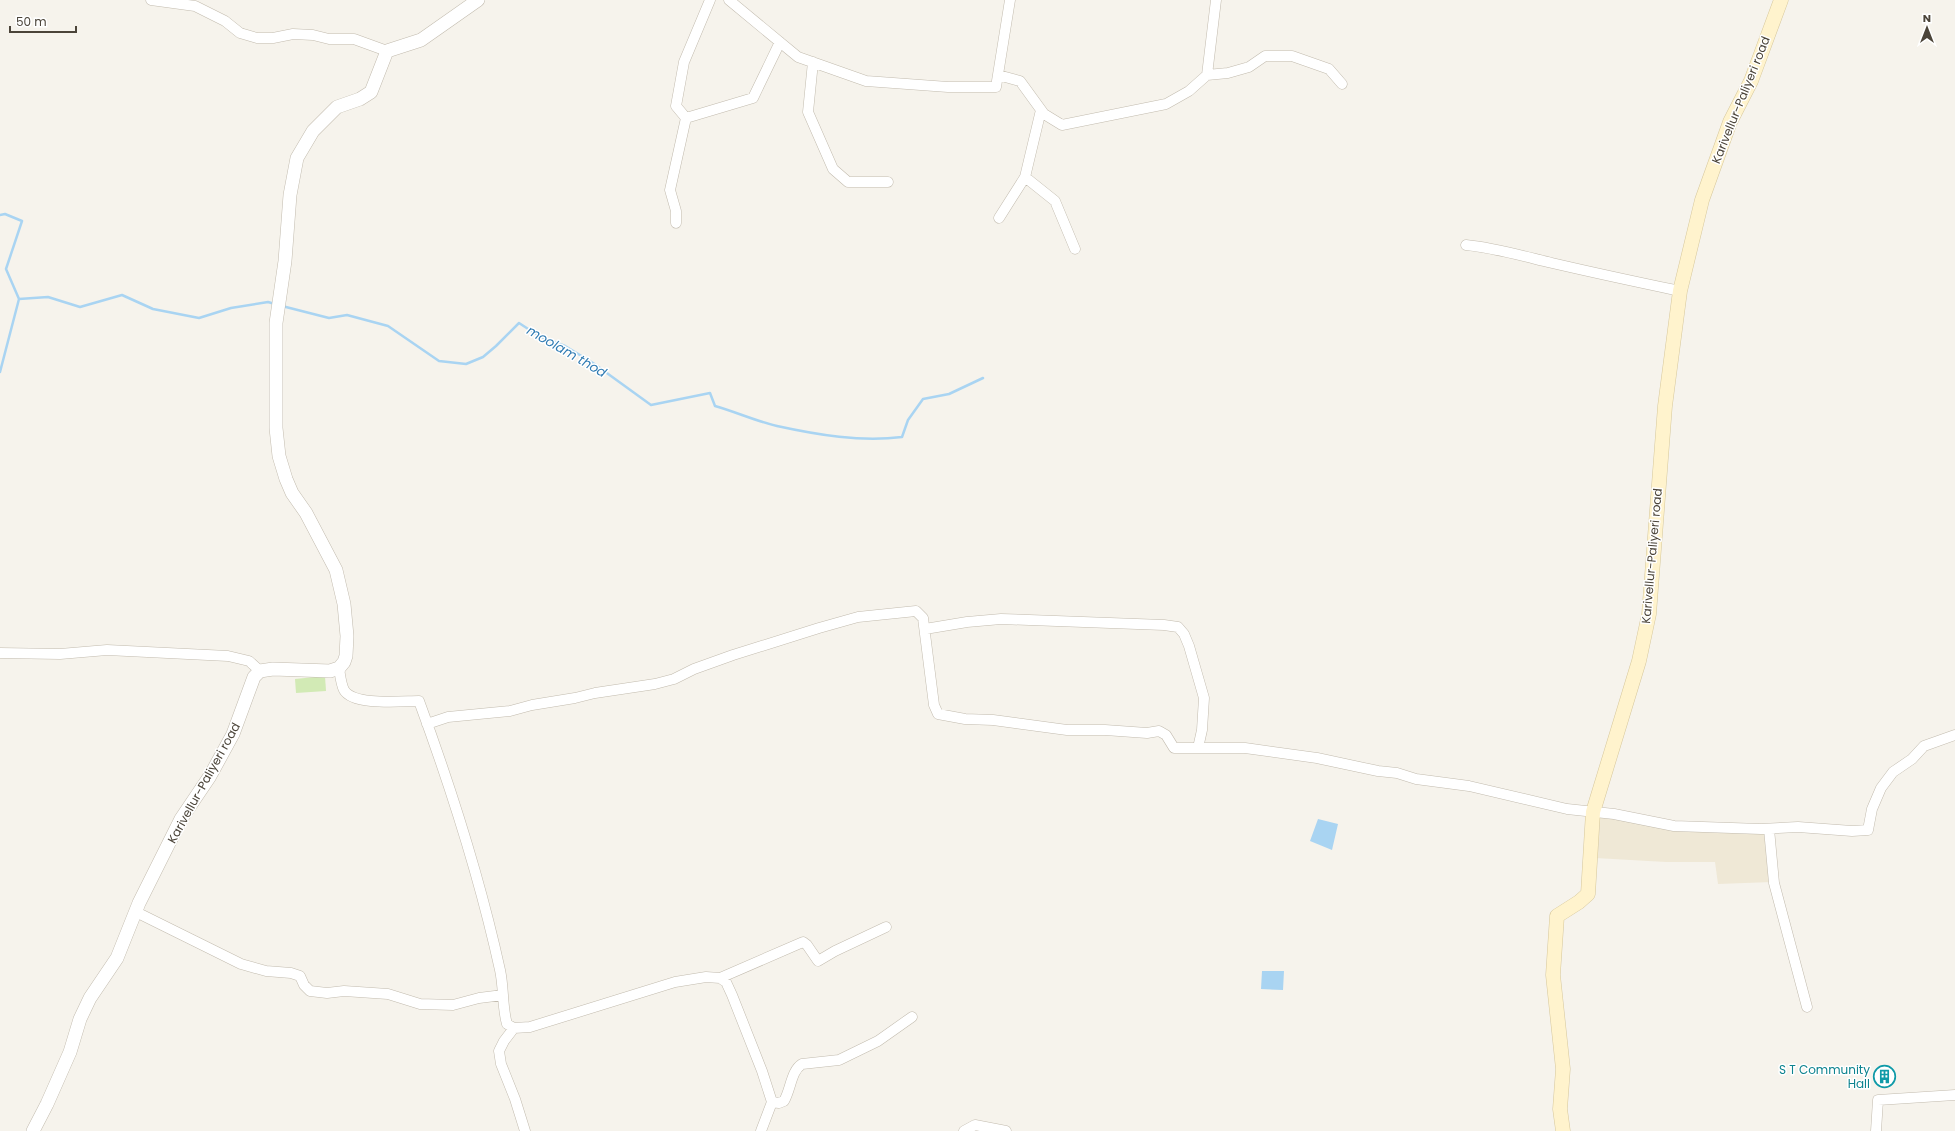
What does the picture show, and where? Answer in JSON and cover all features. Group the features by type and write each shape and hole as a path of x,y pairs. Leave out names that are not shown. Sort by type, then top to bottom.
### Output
{"main road":[{"name":"Karivellur-Paliyeri road","path":"1563,1131 1560,1109 1563,1069 1553,975 1557,916 1579,902 1588,894 1593,812 1639,661 1649,614 1665,406 1680,291 1702,200 1730,122 1751,81 1781,0"}],"street":[{"path":"151,0 195,6 225,21 240,33 257,38 273,38 293,34 313,35 329,39 354,39 387,50 421,40 478,0"},
{"path":"686,118 676,106 684,62 710,0"},
{"path":"729,0 798,57 866,81 941,86 996,87 1010,0"},
{"path":"1207,75 1216,0"},
{"path":"686,118 753,98 780,42"},
{"path":"0,653 60,654 107,650 228,656 249,661 260,671 274,669 330,671 339,668 344,662 346,656 347,636 344,604 336,570 306,513 292,493 279,456 276,428 275,390 277,312 285,261 290,195 297,158 313,131 337,106 360,99 371,92 387,50"},
{"path":"998,75 1020,81 1044,114 1062,125 1166,104 1189,91 1207,75 1249,67 1265,56 1292,56 1329,69 1342,84"},
{"path":"813,62 808,112 833,169 848,182 888,182"},
{"path":"999,218 1026,177 1041,110"},
{"path":"676,223 676,212 670,190 686,118"},
{"path":"1026,177 1054,201 1075,249"},
{"path":"1466,245 1514,252 1555,264 1680,291"},
{"path":"427,724 448,717 510,711 532,705 576,698 595,693 655,684 674,679 694,669 740,652 858,617 916,611 923,618 934,705 938,714 965,719 993,720 1067,730 1147,733 1159,731 1166,735 1174,748 1245,748 1317,758 1370,770 1396,773 1416,779 1469,786 1531,802 1614,814 1634,819 1686,827 1769,829 1798,827 1852,831 1868,830 1872,809 1881,788 1893,772 1912,759 1924,746 1955,735"},
{"path":"925,629 967,622 1001,619 1164,625 1178,627 1184,634 1189,646 1204,698 1202,730 1198,748"},
{"path":"339,668 344,690 350,696 362,700 419,701 465,836 501,972 504,1013 507,1024 514,1028 530,1027 675,982 706,977 720,978 803,942 807,945 818,961 835,951 886,927"},
{"name":"Karivellur-Paliyeri road","path":"33,1131 47,1104 70,1052 80,1019 90,998 117,958 136,912 181,819 210,776 233,734 254,677 260,671"},
{"path":"1769,829 1774,882 1807,1007"},
{"path":"136,912 240,964 266,971 291,973 300,976 304,985 310,991 326,993 344,991 388,994 420,1004 453,1005 479,998 503,995"},
{"path":"720,978 726,982 732,995 762,1070 772,1102 761,1131"},
{"path":"772,1102 779,1103 784,1101 792,1084 794,1071 802,1064 839,1060 878,1041 912,1017"},
{"path":"514,1028 504,1041 499,1051 501,1064 516,1099 525,1131"},
{"path":"1876,1131 1878,1100 1955,1094"},
{"path":"964,1131 975,1125 1006,1131"}],"shaded area":[{"path":"1610,816 1673,830 1707,832 1765,832 1772,882 1718,884 1715,862 1666,862 1595,858 1596,817"}],"green space":[{"path":"325,676 326,691 296,693 295,679"}],"water":[{"path":"1318,819 1338,824 1332,850 1310,841"},
{"path":"1262,971 1284,971 1283,990 1261,989"}],"waterway":[{"path":"0,215 5,214 22,221 6,269 19,299 0,372"},
{"name":"moolam thod","path":"19,299 48,297 80,307 122,295 153,309 199,318 231,308 268,302 275,304"},
{"name":"moolam thod","path":"282,306 329,318 347,315 388,326 439,361 466,364 483,357 519,323 539,336 565,346 593,363 651,405 710,393 715,406 761,422 839,437 871,439 902,437 908,420 923,399 949,394 983,378"}],"place":[{"name":"S T Community Hall","path":"1885,1077"}]}
